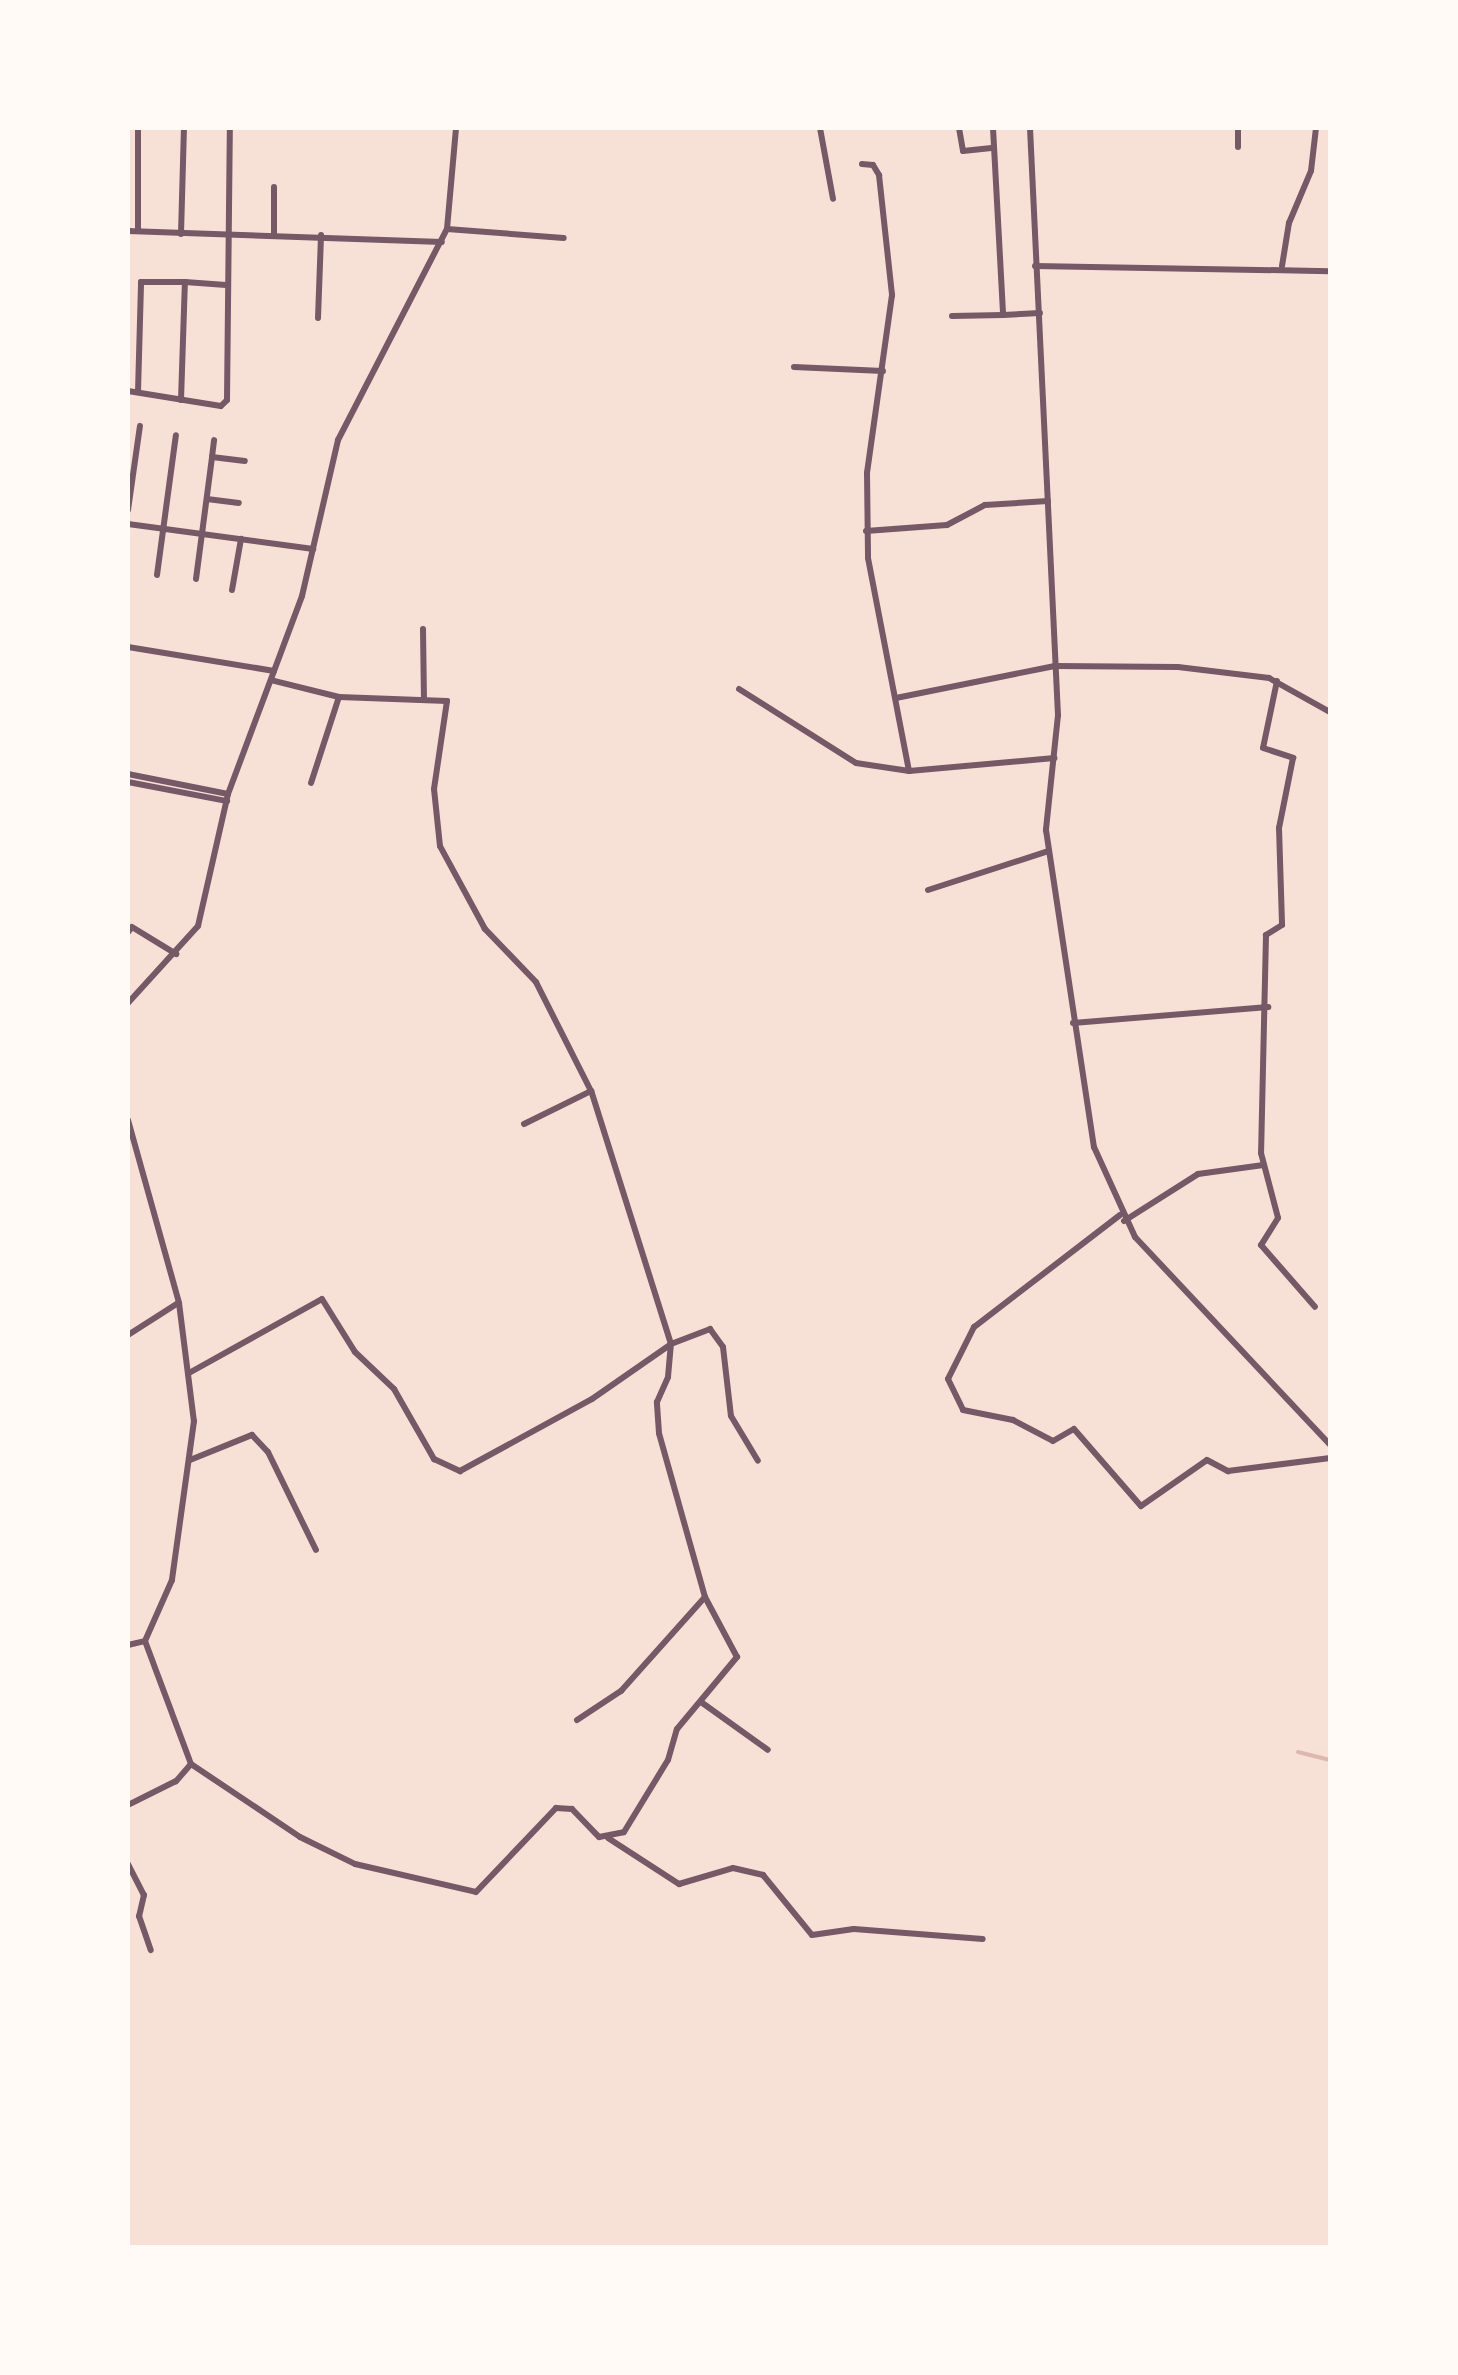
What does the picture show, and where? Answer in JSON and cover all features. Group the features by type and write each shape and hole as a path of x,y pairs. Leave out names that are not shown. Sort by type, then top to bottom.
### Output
{"street":[{"path":"138,128 138,232"},
{"path":"181,234 184,128"},
{"path":"128,391 221,406 227,400 230,128"},
{"path":"128,1002 176,954 204,910 228,797 271,680 312,549 338,440 447,230 456,128"},
{"path":"820,128 833,200"},
{"path":"959,128 963,150 994,148"},
{"path":"993,128 1003,316"},
{"path":"1030,128 1055,666 1054,758 1045,820 1094,1147 1122,1218 1330,1445"},
{"path":"1238,128 1238,147"},
{"path":"1282,266 1289,223 1311,171 1316,128"},
{"path":"862,164 873,165 879,176 892,296 867,473 866,532 909,771"},
{"path":"274,187 274,236"},
{"path":"447,230 564,238"},
{"path":"128,231 320,234 442,242"},
{"path":"318,318 320,234"},
{"path":"1035,266 1282,266 1330,270"},
{"path":"138,392 141,282 226,285"},
{"path":"181,400 185,282"},
{"path":"952,316 1040,313"},
{"path":"794,367 883,371"},
{"path":"128,510 129,481 140,426"},
{"path":"156,574 176,435"},
{"path":"196,579 214,440"},
{"path":"212,457 245,462"},
{"path":"207,500 239,503"},
{"path":"866,532 947,524 985,505 1048,502"},
{"path":"128,524 312,549"},
{"path":"232,590 241,540"},
{"path":"423,629 424,699"},
{"path":"128,647 274,671"},
{"path":"896,698 1055,666 1178,667 1277,681 1330,712"},
{"path":"271,680 340,697 442,699 450,706 433,810 445,860 485,929 536,982 591,1092 671,1344 656,1421 705,1597 737,1657 677,1729 636,1820 607,1838"},
{"path":"1277,681 1263,748 1292,758 1278,828 1282,925 1266,934 1264,1165 1278,1218 1261,1245 1315,1307"},
{"path":"739,689 856,763 909,771 1054,758"},
{"path":"311,783 340,697"},
{"path":"128,778 228,797"},
{"path":"928,890 1049,851"},
{"path":"129,928 176,954"},
{"path":"1073,1024 1268,1007"},
{"path":"524,1124 591,1092"},
{"path":"128,1120 179,1302 188,1373 189,1461 172,1580 145,1641 191,1764 300,1837 355,1864 470,1893 486,1888 556,1808 572,1809 607,1838 679,1884 733,1868 762,1875 812,1935 854,1929 984,1940"},
{"path":"1264,1165 1198,1174 1122,1218 974,1328 948,1379 962,1410 1012,1420 1052,1441 1074,1429 1141,1506 1207,1460 1228,1472 1330,1458"},
{"path":"188,1373 322,1299 356,1352 394,1390 434,1459 460,1471 603,1392 696,1330 716,1332 731,1416 758,1461"},
{"path":"128,1335 179,1302"},
{"path":"189,1461 252,1435 268,1452 316,1550"},
{"path":"577,1720 621,1691 705,1597"},
{"path":"128,1645 145,1641"},
{"path":"701,1702 768,1750"},
{"path":"128,1805 176,1781 191,1764"},
{"path":"128,1864 144,1895 138,1916 151,1950"}],"waterway":[{"path":"1298,1752 1330,1760"}]}
